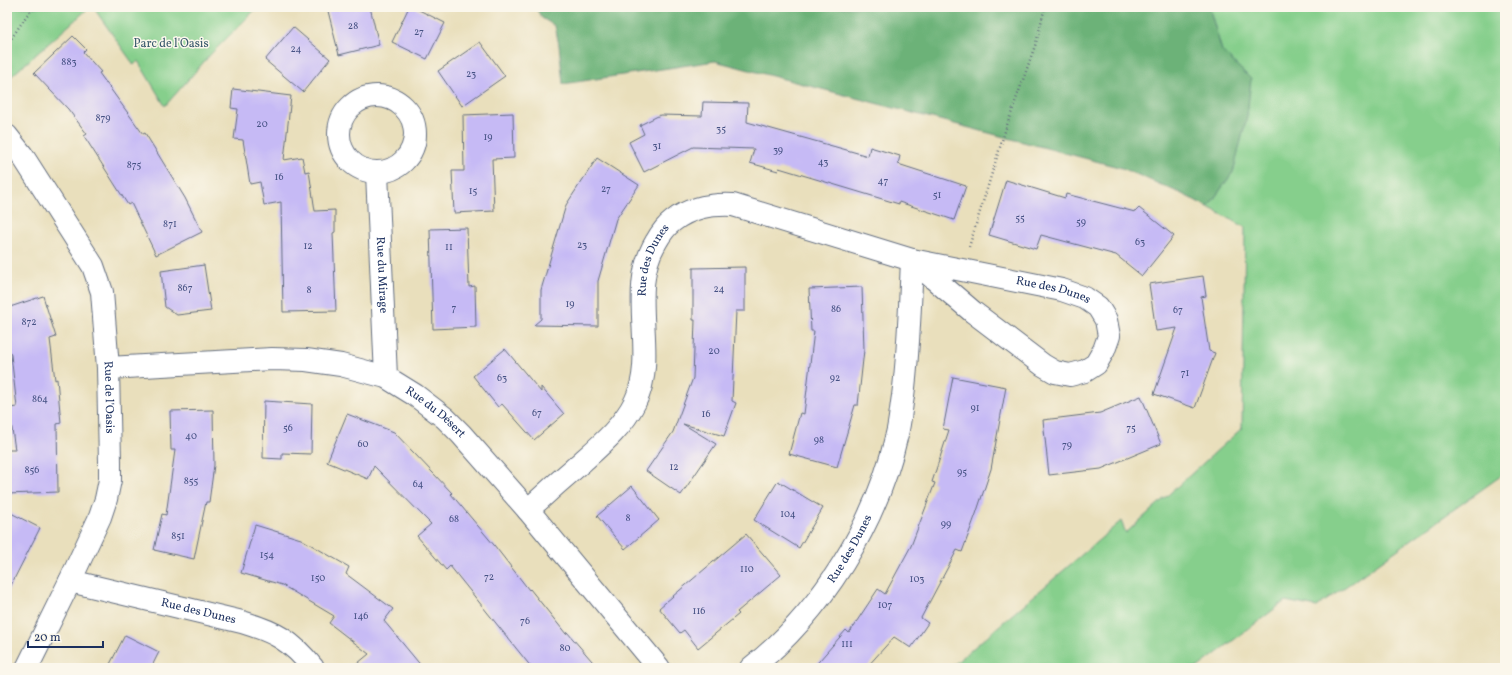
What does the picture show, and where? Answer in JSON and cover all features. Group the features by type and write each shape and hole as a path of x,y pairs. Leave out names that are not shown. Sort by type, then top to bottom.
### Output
{"street":[{"name":"Rue de l'Oasis","path":"7,136 22,155 93,266 102,292 108,368 110,462 109,487 106,499 100,517 70,582 27,668"},
{"name":"Rue du Mirage","path":"377,173 386,376"},
{"name":"Rue des Dunes","path":"528,510 611,436 635,402 642,382 644,358 642,290 644,269 653,246 664,227 680,216 698,208 717,204 733,205 912,260 1035,284 1085,298 1098,307 1106,320 1108,336 1104,350 1096,364 1085,371 1070,375 1055,372 1043,365 973,312 912,260"},
{"name":"Rue des Dunes","path":"751,668 768,654 795,627 835,576 859,537 886,477 898,433 905,376 909,332 912,260"},
{"name":"Rue du Désert","path":"108,368 272,359 306,360 341,365 386,376 415,395 445,418 460,434 528,510 659,668"},
{"name":"Rue des Dunes","path":"70,582 242,622 267,630 287,641 313,668"}],"path":[{"path":"7,45 27,15 36,7"},
{"path":"961,270 1006,128 1036,43 1045,7"}],"green space":[{"path":"7,7 90,7 7,80"},
{"name":"Parc de l'Oasis","path":"93,7 258,7 210,55 165,106 138,61 134,65"},
{"path":"535,7 1209,7 1222,51 1251,79 1247,116 1233,172 1208,207 1122,168 715,61 563,84 559,45 555,26 542,18"},
{"path":"1209,7 1505,7 1505,473 1317,607 1285,601 1197,668 950,668 1121,521 1126,533 1242,428 1245,227 1208,207 1233,172 1247,116 1250,79 1222,51"}],"building":[{"path":"327,7 370,7 379,45 339,55"},
{"path":"409,7 413,7 445,23 427,59 392,42"},
{"path":"293,27 330,59 303,92 265,60"},
{"path":"73,36 86,49 83,52 101,72 99,73 143,134 145,133 185,198 202,232 156,255 131,203 128,205 84,136 87,134 68,109 34,73"},
{"path":"480,42 505,76 462,106 438,71"},
{"path":"233,89 291,96 284,160 302,157 305,172 309,171 315,211 335,210 335,232 333,233 336,311 283,312 281,202 264,205 260,182 250,184 243,140 234,139 238,109 231,108"},
{"path":"703,102 748,103 747,122 868,156 870,147 900,156 898,164 966,186 954,220 899,202 899,204 779,168 778,171 750,163 754,149 693,147 644,172 629,142 644,134 640,125 660,115 702,116"},
{"path":"513,113 514,158 492,159 494,211 454,213 452,171 464,171 463,115"},
{"path":"597,158 639,185 616,219 598,281 598,326 534,325 541,319 541,290 566,205"},
{"path":"1006,180 1065,198 1066,194 1135,212 1139,208 1174,236 1142,276 1116,255 1041,235 1036,249 989,235"},
{"path":"467,228 469,287 475,286 476,327 433,329 430,229"},
{"path":"204,265 211,311 177,315 165,307 161,271"},
{"path":"745,267 745,311 736,311 732,401 736,403 724,436 683,424 716,444 681,495 646,471 673,432 693,378 695,320 693,320 693,268"},
{"path":"1203,276 1206,296 1201,297 1209,351 1215,353 1195,408 1154,394 1177,328 1156,331 1149,284"},
{"path":"862,287 864,350 858,405 855,405 837,467 789,454 800,413 804,414 814,331 811,331 809,289"},
{"path":"43,296 56,337 50,339 55,380 57,379 61,423 57,424 58,492 7,494 7,450 15,450 9,408 17,407 11,355 7,343 7,308"},
{"path":"505,349 541,392 541,387 564,414 534,440 502,404 498,407 473,376"},
{"path":"953,377 1006,387 991,469 962,552 957,550 921,618 928,623 911,648 894,637 866,668 813,668 846,630 849,633 878,589 885,594 911,546 935,483 932,482 949,430 943,429"},
{"path":"1141,396 1161,444 1101,469 1049,475 1043,420 1100,413"},
{"path":"264,401 312,404 311,454 282,453 282,459 263,458"},
{"path":"213,410 214,465 209,502 206,502 194,559 154,550 162,514 166,515 175,450 171,450 170,411"},
{"path":"347,414 394,432 452,493 451,494 494,545 529,590 530,589 566,634 567,632 598,668 532,668 450,566 446,570 417,536 431,524 374,466 368,479 327,462"},
{"path":"778,481 823,508 799,548 754,520"},
{"path":"632,486 659,520 625,549 597,516"},
{"path":"7,511 40,528 7,593"},
{"path":"255,525 301,539 349,567 346,574 393,609 384,621 423,668 352,668 369,654 329,623 334,616 282,585 241,573"},
{"path":"746,534 781,575 737,612 739,614 698,648 684,630 680,633 659,608"},
{"path":"125,635 159,652 151,668 108,668"}]}
